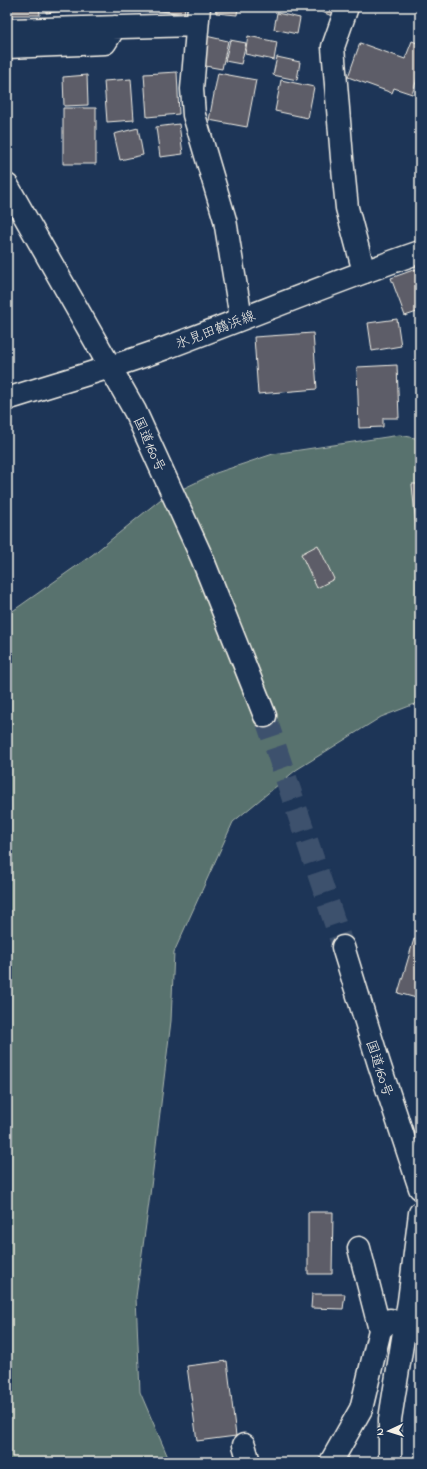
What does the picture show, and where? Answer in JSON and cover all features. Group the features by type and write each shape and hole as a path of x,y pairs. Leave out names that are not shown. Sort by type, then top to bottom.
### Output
{"main road":[{"path":"347,7 333,47 342,158 348,208 364,272"},
{"path":"7,30 114,27 198,16 192,89 194,115 225,220 241,318"},
{"path":"7,47 105,43 114,27"},
{"name":"国道160号","path":"7,185 136,411 202,558 265,716"},
{"name":"氷見田鶴浜線","path":"7,399 162,350 241,318 420,252"},
{"name":"国道160号","path":"343,947 379,1064 420,1188"},
{"path":"390,1462 390,1419 409,1301 420,1213"},
{"path":"331,1462 361,1409 380,1330 359,1248"},
{"path":"380,1330 409,1301"}],"green space":[{"path":"400,435 420,439 420,702 381,717 296,770 233,822 174,952 171,1021 136,1297 140,1392 170,1462 7,1462 7,615 92,555 161,499 216,473 273,454"}],"building":[{"path":"8,7 39,7 40,15 8,15"},
{"path":"46,7 82,7 82,9 46,13"},
{"path":"147,7 185,7 184,14 146,9"},
{"path":"216,7 238,7 237,15 216,13"},
{"path":"311,7 338,7 334,17"},
{"path":"277,13 300,18 297,34 274,29"},
{"path":"206,36 228,41 222,69 200,65"},
{"path":"248,36 277,42 274,60 245,54"},
{"path":"230,40 246,43 241,64 225,61"},
{"path":"412,41 420,44 420,71 412,94 394,88 392,93 348,77 360,43 405,59"},
{"path":"277,57 300,62 297,80 273,75"},
{"path":"177,72 179,114 147,117 144,74"},
{"path":"218,73 256,80 247,127 209,120"},
{"path":"87,75 88,105 64,106 63,77"},
{"path":"131,79 134,120 107,122 104,81"},
{"path":"281,80 314,87 308,118 275,111"},
{"path":"63,108 96,108 96,164 63,164"},
{"path":"179,124 183,154 160,157 156,127"},
{"path":"138,128 143,155 120,160 114,134"},
{"path":"416,269 420,280 420,311 405,316 391,278"},
{"path":"397,319 401,346 372,351 368,323"},
{"path":"313,333 317,389 258,394 254,337"},
{"path":"397,365 399,418 383,418 383,427 359,428 357,367"},
{"path":"412,484 420,484 420,528 416,528"},
{"path":"318,545 334,579 317,588 301,554"},
{"path":"414,939 420,941 420,999 398,993"},
{"path":"308,1212 333,1212 332,1274 308,1274"},
{"path":"312,1294 345,1294 343,1309 311,1308"},
{"path":"227,1361 236,1436 197,1441 187,1366"}],"tunnel":[{"path":"265,716 343,947"}]}
